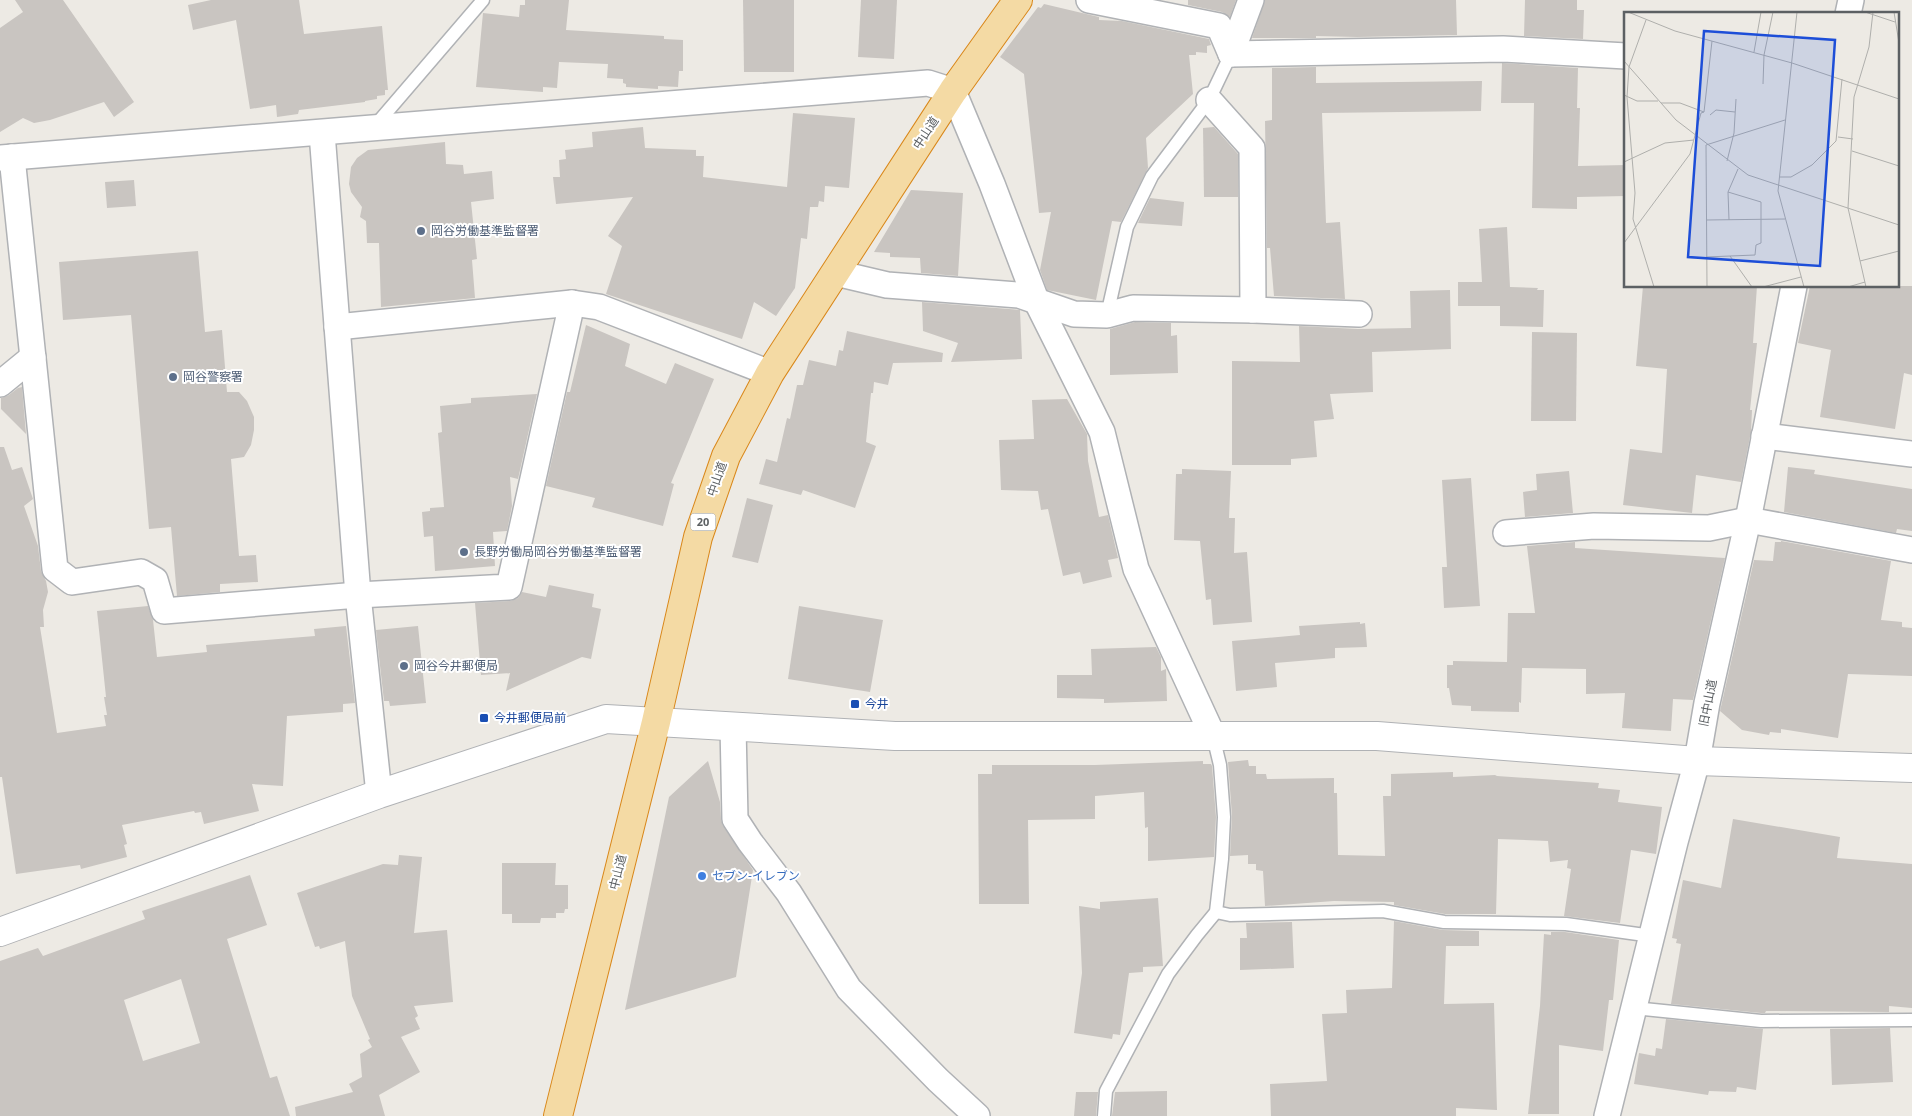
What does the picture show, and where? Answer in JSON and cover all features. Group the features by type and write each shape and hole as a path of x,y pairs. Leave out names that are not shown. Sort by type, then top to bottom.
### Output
{"highway":[{"name":"中山道","path":"558,1116 656,722 698,537 726,456 770,373 953,91 1018,0"}],"street":[{"path":"1088,0 1219,26 1231,54"},
{"path":"1231,54 1250,0"},
{"path":"1231,54 1503,49 1624,56"},
{"path":"572,303 509,587 358,595 164,611 155,580 141,572 72,582 55,569 33,357 6,158 928,84 953,91 992,184 1036,300 1102,432 1136,569 1213,736"},
{"path":"1209,100 1252,148 1253,310"},
{"path":"322,133 358,595 378,794"},
{"path":"836,273 887,286 1019,295 1074,314 1107,314 1133,308 1359,314"},
{"name":"旧中山道","path":"1607,1116 1697,761 1707,703 1748,520 1794,288"},
{"path":"337,327 572,303 598,307 770,373"},
{"path":"0,384 33,357"},
{"path":"1764,436 1912,454"},
{"path":"1506,533 1594,526 1709,528 1748,520 1912,550"},
{"path":"0,932 378,794 606,719 895,736 1377,736 1697,761 1912,768"},
{"path":"733,726 735,819 789,893 849,989 938,1080 977,1116"}],"lane":[{"path":"374,127 483,0"},
{"path":"1107,314 1127,227 1152,176 1209,100 1231,54"},
{"path":"1104,1116 1106,1090 1168,974 1216,912 1222,859 1224,817 1220,765 1213,736"},
{"path":"1216,912 1230,915 1383,911 1444,922 1566,924 1652,936"},
{"path":"1634,1008 1762,1021 1912,1020"}],"building":[{"path":"15,0 63,0 134,102 114,117 104,102 50,120 34,123 23,118 0,132 0,28 23,12"},
{"path":"211,0 299,0 304,34 382,26 388,90 385,90 385,95 377,96 377,99 365,102 299,110 298,114 277,117 276,105 250,109 236,20 193,30 188,5"},
{"path":"525,0 569,0 566,30 664,36 664,39 683,40 683,71 679,71 678,87 658,86 658,89 626,87 623,79 607,78 608,64 559,62 557,88 543,87 543,92 476,87 483,13 519,17 520,5 525,5"},
{"path":"743,0 794,0 794,72 744,72"},
{"path":"861,0 897,0 894,59 858,57"},
{"path":"1188,0 1236,0 1230,17 1222,12 1188,5"},
{"path":"1265,0 1456,0 1457,35 1252,38"},
{"path":"1525,0 1577,0 1577,10 1584,10 1583,39 1524,36"},
{"path":"1044,4 1099,17 1099,20 1122,21 1209,39 1211,45 1207,46 1207,53 1196,52 1196,55 1189,55 1193,94 1146,138 1148,168 1121,222 1112,221 1096,300 1047,290 1040,270 1051,212 1039,213 1024,74 1000,57 1038,7 1041,8"},
{"path":"1502,63 1578,68 1577,108 1580,108 1578,166 1624,165 1624,196 1577,197 1577,209 1532,208 1534,103 1501,103"},
{"path":"1316,67 1316,83 1482,81 1481,111 1322,113 1326,223 1340,222 1345,299 1274,296 1270,248 1267,248 1265,121 1272,120 1272,68"},
{"path":"793,113 855,118 849,188 825,186 824,202 819,201 818,207 810,207 807,239 801,238 795,288 776,316 754,302 742,339 606,294 622,246 608,236 633,197 556,204 553,177 560,177 559,160 566,159 565,150 593,147 592,132 643,127 645,148 696,150 696,156 704,156 703,177 787,187"},
{"path":"1214,127 1238,154 1238,197 1204,197 1203,128"},
{"name":"岡谷労働基準監督署","path":"445,142 446,164 463,165 464,174 492,171 494,199 471,202 477,259 472,260 475,298 381,307 379,243 367,243 366,221 360,217 362,207 351,192 349,184 351,167 357,158 368,150"},
{"path":"134,180 136,206 107,208 105,182"},
{"path":"911,190 963,193 958,276 921,273 920,258 890,257 890,253 874,252"},
{"path":"1150,198 1184,202 1182,226 1138,223"},
{"path":"1507,227 1510,287 1544,290 1543,327 1500,326 1500,306 1458,306 1458,282 1482,282 1479,229"},
{"name":"岡谷警察署","path":"198,251 205,332 222,330 227,392 239,392 247,401 254,417 251,445 244,457 231,459 239,556 256,555 258,582 220,584 220,592 177,596 171,527 149,529 131,315 63,320 59,262"},
{"path":"1900,286 1912,286 1912,375 1904,373 1895,429 1820,417 1831,350 1798,343 1810,288 1900,288"},
{"path":"1643,288 1757,288 1753,343 1757,343 1750,410 1752,410 1751,432 1741,482 1696,475 1692,513 1623,505 1630,449 1662,453 1667,369 1636,366"},
{"path":"1450,290 1451,349 1372,352 1373,392 1330,394 1334,419 1314,421 1317,457 1291,459 1291,465 1232,465 1232,361 1300,362 1299,326 1358,329 1411,328 1410,291"},
{"path":"922,302 1020,310 1022,359 951,362 958,343 923,331"},
{"path":"1135,322 1171,323 1171,336 1177,335 1178,373 1110,375 1110,329"},
{"path":"586,325 630,344 625,366 666,384 675,363 714,379 671,483 674,484 663,526 592,507 595,498 546,486 567,392 570,392"},
{"path":"847,331 943,353 942,362 893,363 888,385 874,382 873,393 871,393 866,442 876,446 855,508 803,490 801,495 759,484 766,459 777,462 787,418 790,419 797,385 803,385 809,360 836,366 839,350 843,351"},
{"path":"1532,332 1577,333 1576,421 1531,421"},
{"path":"22,387 26,434 1,409 1,398"},
{"path":"537,394 518,479 510,477 512,506 507,531 493,532 495,566 435,571 433,536 424,537 422,512 430,511 430,508 444,507 438,433 442,432 440,406 471,403 471,398"},
{"path":"1067,399 1087,434 1088,461 1099,517 1108,515 1118,558 1108,560 1112,577 1083,584 1080,572 1063,576 1048,509 1041,510 1038,491 1001,490 999,440 1034,439 1032,400"},
{"path":"0,447 4,447 12,470 22,467 33,499 24,506 38,546 41,571 46,581 48,592 43,610 44,627 40,627 57,733 106,726 104,715 107,715 104,697 106,697 97,611 148,606 153,620 157,657 207,652 206,645 315,636 314,629 346,626 355,703 343,704 343,712 287,716 283,786 252,784 259,811 204,824 201,812 195,813 194,811 122,825 127,844 124,845 127,857 81,869 80,865 16,874 2,777 0,777"},
{"path":"1788,467 1815,470 1814,474 1912,489 1912,531 1897,529 1896,533 1784,512"},
{"path":"1182,469 1231,471 1229,518 1235,518 1234,553 1247,552 1252,622 1213,625 1211,599 1206,600 1200,541 1174,540 1176,474 1182,474"},
{"path":"1569,471 1573,513 1525,517 1523,492 1537,490 1536,474"},
{"path":"1471,478 1480,606 1444,608 1442,567 1447,567 1442,480"},
{"path":"747,498 773,505 758,563 732,557"},
{"path":"1781,541 1891,561 1881,620 1902,622 1902,627 1912,628 1912,676 1848,674 1838,738 1781,729 1781,733 1770,732 1769,735 1742,730 1720,711 1754,560 1773,561 1775,542"},
{"path":"1575,542 1575,548 1725,558 1693,700 1673,699 1671,731 1622,728 1625,693 1586,694 1586,669 1522,668 1519,712 1471,711 1471,706 1452,705 1449,688 1447,688 1447,665 1453,665 1453,661 1507,662 1508,613 1535,613 1527,546"},
{"path":"549,585 594,594 592,607 601,609 591,659 582,657 506,691 510,673 481,675 475,603 510,601 518,598 522,592 546,597"},
{"path":"799,606 883,620 870,692 788,679"},
{"path":"1360,622 1360,624 1365,623 1367,647 1335,648 1335,658 1275,663 1277,687 1236,691 1232,641 1300,635 1299,626"},
{"name":"岡谷今井郵便局","path":"418,626 426,703 390,706 389,701 384,701 376,630"},
{"path":"1156,647 1161,657 1161,671 1166,669 1167,701 1104,703 1104,699 1057,698 1057,675 1092,675 1091,649"},
{"path":"1248,760 1249,766 1256,766 1256,774 1266,774 1267,779 1334,778 1334,793 1337,793 1338,855 1385,856 1383,796 1391,796 1391,774 1453,772 1453,777 1495,775 1599,783 1598,788 1620,790 1618,802 1662,807 1656,854 1631,850 1620,923 1564,916 1571,869 1567,868 1568,860 1550,862 1548,841 1498,839 1496,914 1445,914 1394,905 1394,902 1334,901 1265,906 1263,871 1256,870 1256,864 1248,864 1248,855 1230,856 1232,816 1228,762"},
{"name":"セブン-イレブン","path":"708,761 720,802 723,826 753,870 736,977 625,1010 669,797"},
{"path":"1203,761 1203,764 1211,764 1212,766 1216,817 1214,857 1148,861 1148,827 1145,828 1144,792 1095,796 1095,819 1028,820 1029,904 979,904 978,774 992,774 992,765 1095,765"},
{"path":"1733,819 1840,837 1837,858 1912,864 1912,1008 1889,1006 1889,1012 1766,1011 1761,1013 1671,1004 1681,944 1676,943 1677,939 1672,938 1683,880 1721,888"},
{"path":"399,855 422,857 414,933 447,930 453,1002 414,1006 418,1016 415,1018 420,1029 401,1037 420,1072 379,1095 385,1116 296,1116 295,1107 353,1092 349,1084 362,1077 360,1054 372,1047 352,996 345,941 320,949 319,946 315,947 297,893 383,864 398,865"},
{"path":"502,863 556,863 555,885 568,885 568,909 565,909 564,913 556,913 556,918 541,918 540,923 512,923 512,914 502,914"},
{"path":"250,875 267,925 227,939 270,1078 277,1076 290,1116 0,1116 0,961 38,948 43,956 145,919 142,911","holes":["181,979 200,1043 143,1061 124,1000"]},
{"path":"1158,898 1163,966 1143,967 1143,972 1129,973 1120,1035 1113,1034 1112,1039 1074,1033 1082,973 1079,906 1100,909 1100,902"},
{"path":"1394,921 1443,930 1479,931 1479,946 1446,946 1444,1004 1494,1003 1497,1110 1456,1108 1456,1116 1271,1116 1270,1084 1327,1081 1322,1014 1347,1013 1346,990 1392,988"},
{"path":"1292,922 1294,968 1240,970 1240,938 1247,938 1246,923"},
{"path":"1551,932 1565,932 1619,940 1613,1000 1609,1000 1603,1051 1559,1045 1559,1114 1528,1114 1540,1006 1544,934 1551,935"},
{"path":"1666,1019 1763,1029 1756,1090 1737,1087 1736,1092 1709,1091 1708,1095 1634,1084 1639,1053 1655,1056 1656,1048 1662,1049"},
{"path":"1890,1028 1893,1082 1832,1085 1830,1029"},
{"path":"1167,1091 1167,1116 1112,1116 1115,1092"},
{"path":"1076,1092 1098,1092 1096,1116 1074,1116"}],"place":[{"name":"岡谷労働基準監督署","path":"421,231"},
{"name":"岡谷警察署","path":"173,377"},
{"name":"長野労働局岡谷労働基準監督署","path":"464,552"},
{"name":"岡谷今井郵便局","path":"404,666"},
{"name":"今井","path":"855,704"},
{"name":"今井郵便局前","path":"484,718"},
{"name":"セブン-イレブン","path":"702,876"}]}
